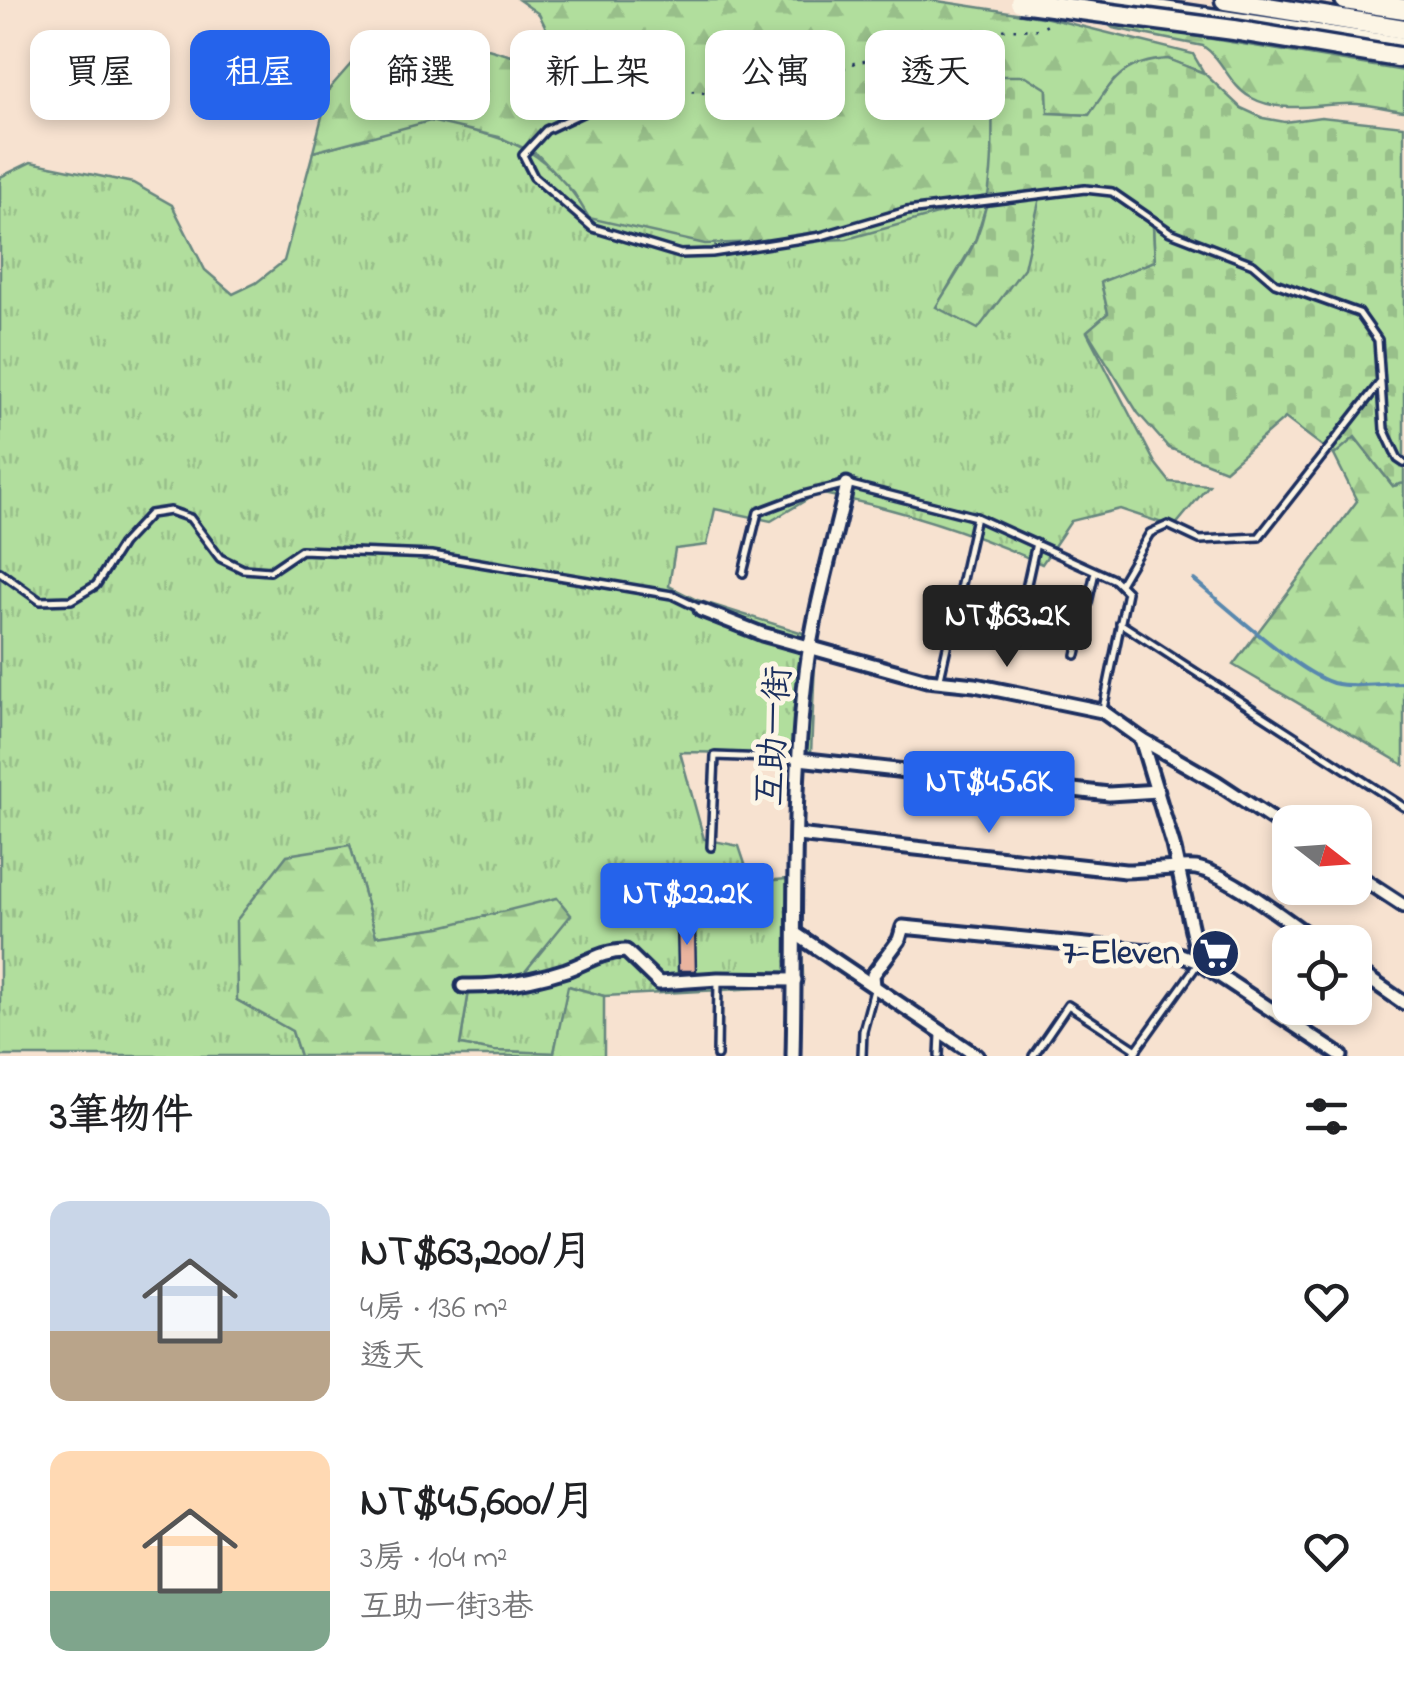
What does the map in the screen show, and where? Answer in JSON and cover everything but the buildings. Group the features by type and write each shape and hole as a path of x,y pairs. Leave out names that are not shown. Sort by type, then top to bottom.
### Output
{"main road":[{"path":"1090,0 1404,47"},
{"path":"1226,0 1404,28"},
{"path":"1345,0 1404,10"},
{"path":"1011,1 1234,30 1404,58"}],"street":[{"name":"互助一街","path":"793,1056 798,759 810,648 848,484"},
{"path":"701,610 762,634 939,682 974,685 1102,712 1272,819"},
{"path":"1142,739 1180,870 1199,962"},
{"path":"798,759 1109,794 1158,791"},
{"path":"797,835 1126,872 1191,867 1214,873 1292,925"},
{"path":"1372,885 1404,906"},
{"path":"874,988 873,975 900,940 902,927 1178,954 1199,962 1340,1056"},
{"path":"796,934 977,1056"},
{"path":"464,986 500,986 568,969 607,951 626,951 658,983 794,980"},
{"path":"1372,981 1404,1003"}],"lane":[{"path":"567,120 546,130 523,155 534,177 593,228 680,254 712,254 820,236 907,211 1085,190 1112,192 1170,232 1253,264 1274,282 1359,313 1378,340 1384,429 1398,459 1404,462"},
{"path":"1120,585 1150,533 1168,525 1200,540 1259,536 1379,384"},
{"path":"744,573 758,512 848,484 976,517 1036,542 1127,592 1102,712"},
{"path":"0,572 40,602 71,600 96,584 122,544 150,514 170,511 190,518 220,558 243,569 270,571 301,550 432,555 672,595 701,610"},
{"path":"939,682 976,517"},
{"path":"1014,643 1036,542"},
{"path":"1076,656 1095,572"},
{"path":"1120,624 1404,807"},
{"path":"711,847 715,756 798,759"},
{"path":"1033,1056 1068,1005 1134,1053 1199,962"},
{"path":"717,1056 718,979"},
{"path":"862,1056 862,1031 874,988"},
{"path":"939,1056 940,1031"}],"path":[{"path":"685,90 744,98 815,83 856,62 880,59 922,76 943,68 983,38 1003,30 1046,28 1059,10"}],"green space":[{"path":"519,0 931,0 1048,18 1193,54 1204,73 1168,59 1114,80 1090,115 1047,113 993,179 988,200 847,239 705,244 589,218 574,193 537,154 499,137 430,121 313,152 321,120 330,120 330,88 350,65 350,120 490,120 490,50 510,56 510,120 685,120 685,30 547,30 539,14"},
{"path":"1104,21 1404,71 1404,111 1357,104 1289,107 1263,103 1243,92 1203,46 1113,28"},
{"path":"1168,59 1204,73 1241,108 1263,118 1285,122 1321,117 1404,126 1404,483 1393,486 1355,437 1334,455 1285,418 1225,470 1169,448 1138,413 1087,331 1108,313 1101,282 1155,261 1153,226 1113,194 1076,186 1041,193 1024,268 978,329 936,307 972,248 983,219 992,159 992,120 1005,120 1005,76 1026,76 1047,89 1048,113 1089,115 1121,75 1152,61"},
{"path":"430,120 523,148 557,174 590,218 988,200 975,241 937,306 1041,193 1076,186 1113,194 1153,226 1155,262 1101,282 1108,313 1087,332 1155,463 1170,482 1209,485 1174,527 1120,509 1071,521 1042,564 932,522 818,493 771,521 715,509 707,545 675,549 669,586 697,600 816,637 811,754 680,752 704,839 739,846 751,882 799,878 803,975 782,987 604,996 569,986 554,1053 494,1051 460,1045 471,979 441,927 376,936 350,845 237,1000 292,1031 300,1056 0,1056 0,177 31,162 133,183 172,205 205,270 233,294 256,283 284,261 313,152"},
{"path":"1354,437 1393,486 1404,483 1404,765 1233,665 1357,501 1334,455"},
{"path":"350,845 376,936 441,927 557,898 571,915 519,979 471,979 460,1045 494,1051 554,1053 568,986 604,996 604,1056 300,1056 292,1031 237,1000 236,921 287,855"}],"waterway":[{"path":"1194,580 1282,652 1318,676 1350,685 1404,683"}],"place":[{"name":"7-Eleven","path":"1215,954"}]}
